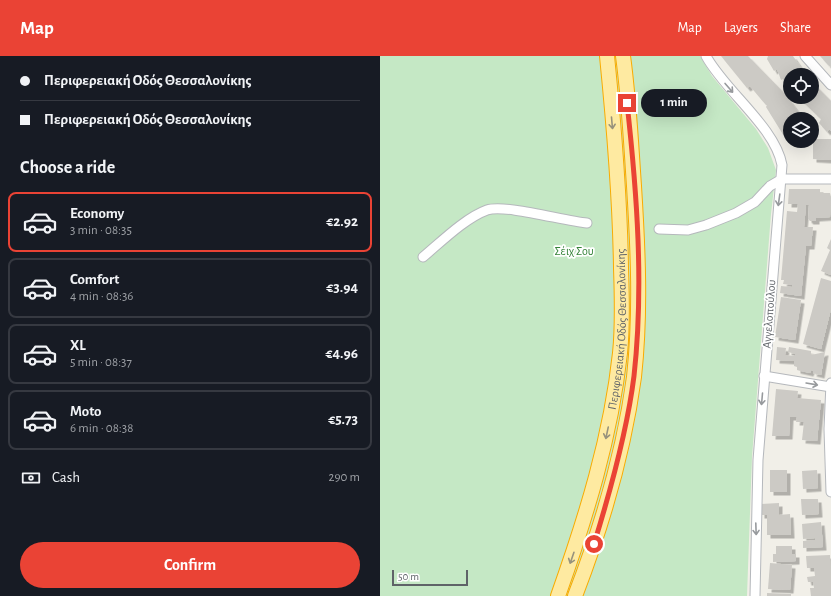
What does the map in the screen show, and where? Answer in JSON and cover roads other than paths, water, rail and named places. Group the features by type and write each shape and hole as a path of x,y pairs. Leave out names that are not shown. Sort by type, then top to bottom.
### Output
{"highway":[{"name":"Περιφερειακή Οδός Θεσσαλονίκης","path":"558,596 582,529 597,475 612,410 620,352 622,298 619,205 606,56"},
{"name":"Περιφερειακή Οδός Θεσσαλονίκης","path":"575,596 598,530 611,485 621,444 634,377 637,342 638,246 622,56"},
{"path":"627,103 628,56"}],"street":[{"name":"Αγγελοπούλου","path":"706,56 721,79 768,135 780,158 782,178 777,218 756,488 757,563 755,596"},
{"path":"805,56 831,85"},
{"path":"659,230 688,230 718,220 755,202 770,186 782,178 831,179"},
{"path":"423,257 468,221 488,209 513,210 567,221 587,223"},
{"path":"764,376 831,387"},
{"path":"831,383 829,429 831,492"}],"park label":[{"name":"Σέιχ Σου","path":"574,251"}]}
